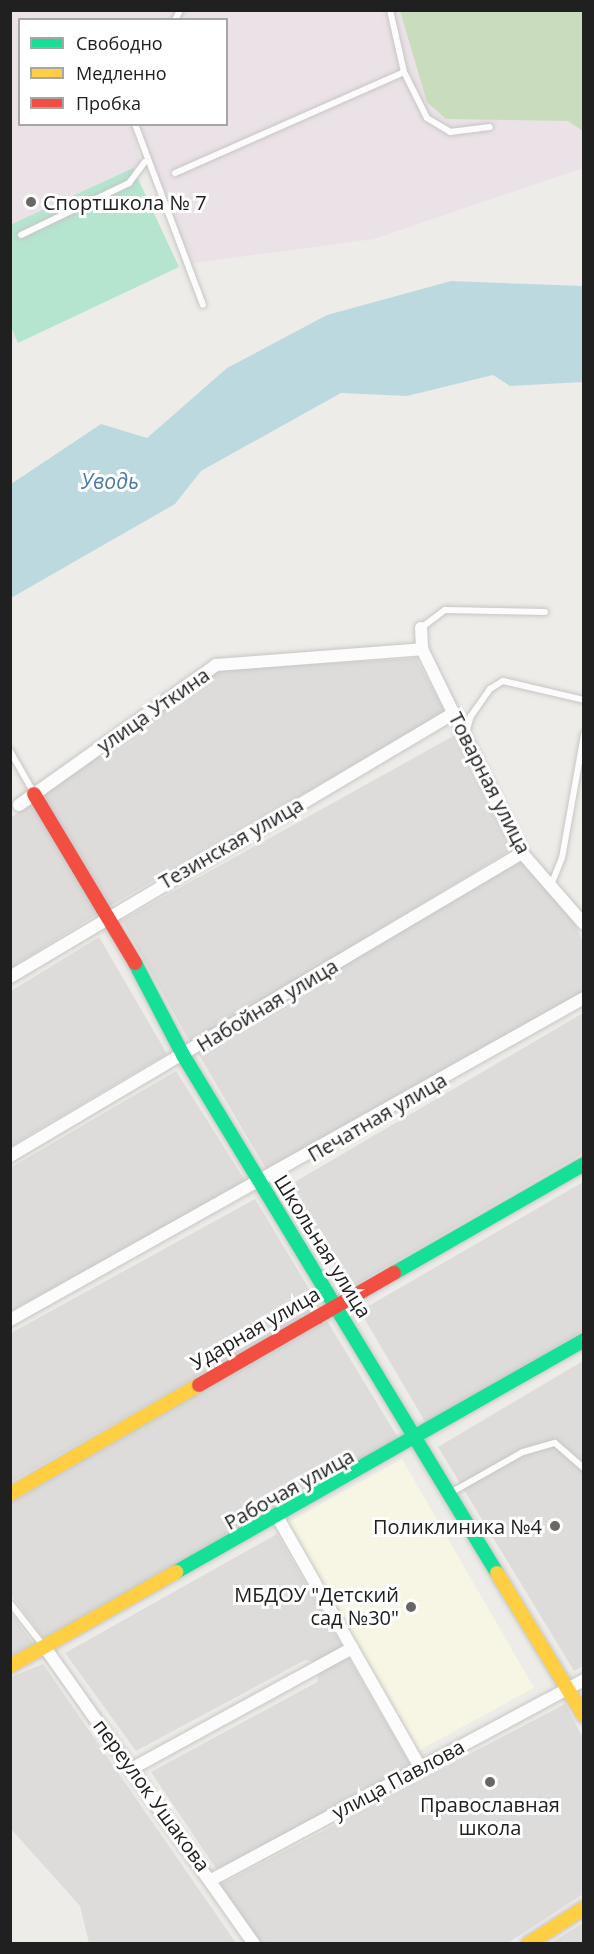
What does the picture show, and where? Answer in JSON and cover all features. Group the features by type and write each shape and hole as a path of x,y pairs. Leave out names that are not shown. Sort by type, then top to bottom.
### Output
{"street":[{"name":"Товарная улица","path":"421,628 422,649 522,853 584,924"},
{"name":"улица Уткина","path":"15,808 216,665 422,649"},
{"name":"Тезинская улица","path":"10,977 109,915 454,713"},
{"name":"Школьная улица","path":"34,794 109,915 183,1055 336,1303 584,1716"},
{"name":"Набойная улица","path":"10,1156 522,853"},
{"name":"Печатная улица","path":"10,1320 261,1183 584,998"},
{"name":"Ударная улица","path":"10,1494 336,1303 584,1164"},
{"name":"Рабочая улица","path":"10,1666 46,1649 278,1518 584,1340"},
{"path":"278,1518 420,1767"},
{"path":"133,1767 352,1648"},
{"name":"переулок Ушакова","path":"46,1649 213,1880 254,1944"},
{"name":"улица Павлова","path":"213,1880 584,1680"},
{"path":"528,1944 584,1908"}],"lane":[{"path":"390,10 404,72 427,118 450,132 490,127"},
{"path":"175,173 404,72"},
{"path":"136,126 145,162 203,305"},
{"path":"21,235 129,183 145,162"},
{"path":"421,628 445,610 545,612"},
{"path":"466,737 471,716 490,689 503,681 584,700"},
{"path":"551,885 562,858 584,734"},
{"path":"10,751 34,794"},
{"path":"450,1493 523,1452 555,1443 584,1468"},
{"path":"10,1603 46,1649"}],"shaded area":[{"path":"11,11 177,11 174,18 18,18 18,126 132,126 141,166 19,337 11,340"},
{"path":"182,11 583,11 583,168 374,239 193,263 147,161 138,126 228,126 228,18 178,18"},
{"path":"416,658 445,712 110,906 40,794 220,670"},
{"path":"457,734 511,850 191,1044 122,920"},
{"path":"34,800 102,911 11,968 11,818"},
{"path":"520,860 573,920 583,941 583,993 266,1169 198,1053"},
{"path":"99,937 167,1054 11,1146 11,991"},
{"path":"583,1013 583,1153 348,1289 288,1186"},
{"path":"176,1071 246,1182 11,1311 10,1168"},
{"path":"583,1182 583,1331 427,1425 360,1311"},
{"path":"255,1199 320,1307 11,1482 11,1333"},
{"path":"324,1316 400,1441 46,1642 11,1594 10,1503"},
{"path":"583,1361 583,1666 574,1671 438,1447"},
{"name":"МБДОУ \"Детский сад №30\"","path":"402,1459 534,1688 418,1751 287,1523"},
{"path":"277,1534 411,1766 217,1870 151,1772 317,1682 321,1663 305,1660 136,1751 65,1653"},
{"path":"11,1613 34,1645 11,1656"},
{"path":"43,1664 236,1943 89,1943 80,1906 11,1829 11,1677"},
{"path":"565,1704 583,1738 583,1894 508,1943 259,1943 220,1885"},
{"path":"583,1923 583,1943 551,1943"}],"green space":[{"path":"400,11 583,11 583,131 568,121 446,119 427,102"},
{"path":"133,168 179,267 18,343 11,327 10,225"}],"water":[{"name":"Уводь","path":"451,281 583,286 583,382 510,386 493,375 407,396 341,393 201,471 175,504 11,598 11,484 101,424 147,438 227,368 327,315"}],"traffic: fast":[{"path":"135,963 183,1055 497,1573"},
{"path":"394,1273 584,1164"},
{"path":"176,1572 584,1340"}],"traffic: slow":[{"path":"10,1494 199,1385"},
{"path":"10,1666 176,1572"},
{"path":"497,1573 584,1716"},
{"path":"528,1944 584,1908"}],"traffic: jam":[{"path":"34,794 135,963"},
{"path":"199,1385 394,1273"}],"place":[{"name":"Спортшкола № 7","path":"31,202"},
{"name":"Поликлиника №4","path":"555,1526"},
{"name":"МБДОУ \"Детский сад №30\"","path":"411,1607"},
{"name":"Православная школа","path":"490,1782"}]}
